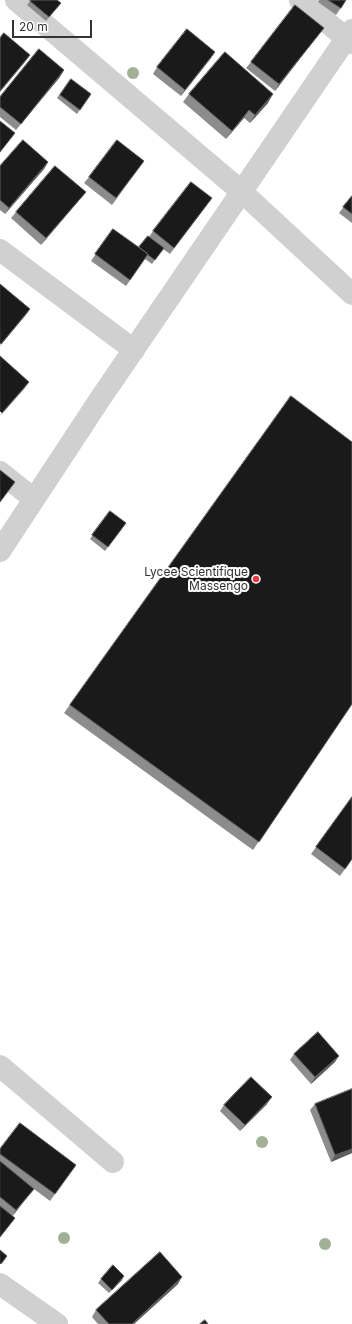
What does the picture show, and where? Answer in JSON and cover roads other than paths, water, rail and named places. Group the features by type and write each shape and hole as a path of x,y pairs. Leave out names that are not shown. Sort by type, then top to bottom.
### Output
{"street":[{"path":"16,0 242,192 352,294"},
{"path":"0,551 134,350 350,37 300,0"},
{"path":"0,250 134,350"},
{"path":"0,472 34,499"},
{"path":"0,1066 113,1162"},
{"path":"0,1284 57,1324"}],"place":[{"name":"Lycee Scientifique Massengo","path":"256,579"}]}
